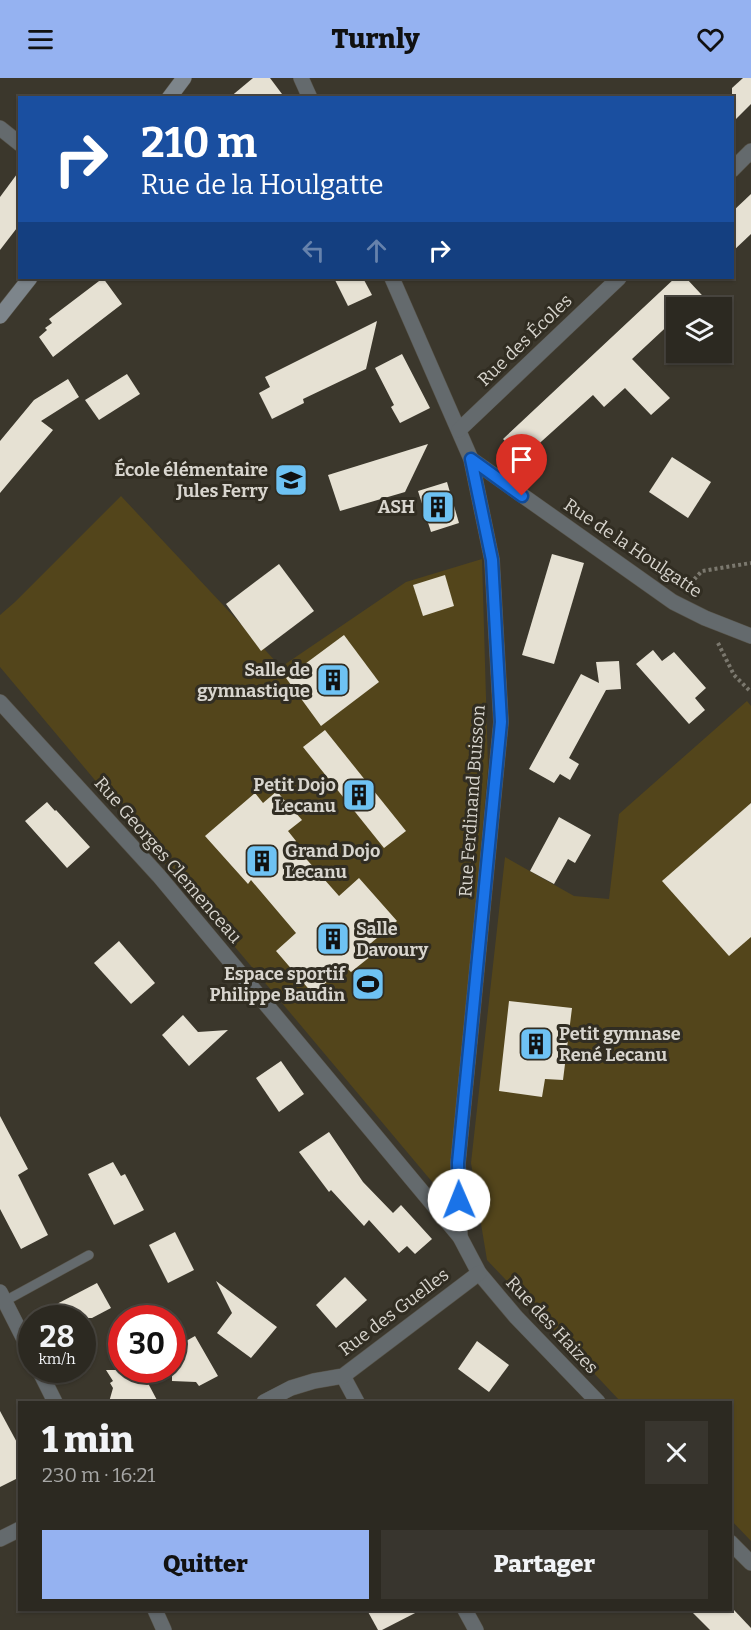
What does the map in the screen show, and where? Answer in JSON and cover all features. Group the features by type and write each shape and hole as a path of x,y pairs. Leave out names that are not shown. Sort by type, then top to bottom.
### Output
{"main road":[{"path":"170,96 184,78"},
{"path":"0,316 29,279"}],"street":[{"path":"301,78 309,96"},
{"path":"0,128 18,142"},
{"path":"734,168 751,151"},
{"name":"Rue Ferdinand Buisson","path":"392,279 471,459 492,560 501,722 458,1163 460,1237"},
{"name":"Rue des Écoles","path":"459,430 618,279"},
{"name":"Rue de la Houlgatte","path":"471,459 673,602 705,618 751,636"},
{"name":"Rue Georges Clemenceau","path":"0,702 159,876 460,1237 479,1273"},
{"name":"Rue des Guelles","path":"266,1401 291,1388 343,1376 479,1273"},
{"name":"Rue des Haizes","path":"479,1273 516,1317 597,1401"},
{"path":"2,1297 18,1328"},
{"path":"343,1376 356,1401"},
{"path":"46,1383 54,1401"},
{"path":"0,1539 18,1530"},
{"path":"732,1544 751,1563"},
{"path":"155,1611 164,1630"},
{"path":"466,1611 476,1630"}],"lane":[{"path":"2,1297 89,1255"}],"path":[{"path":"673,602 702,571 751,563"},
{"path":"705,618 734,675 751,692"}],"shaded area":[{"name":"Espace sportif Philippe Baudin","path":"121,496 281,667 406,582 482,559 488,767 449,1202 0,667 0,615"},
{"path":"747,701 751,706 751,1541 732,1521 732,1401 620,1401 487,1260 471,1163 505,857 574,896 609,899 619,814"}],"building":[{"path":"253,78 270,78 284,96 231,96"},
{"path":"743,78 751,78 751,104 734,121 734,96 732,96 732,88"},
{"path":"18,173 18,227 0,250 0,197"},
{"path":"751,194 751,234 734,250 734,210"},
{"path":"102,279 122,304 53,357 39,337 52,323 49,319"},
{"path":"334,279 364,279 372,295 348,306"},
{"path":"674,279 687,279 704,297 666,297 666,327 632,359 670,398 651,415 625,388 604,407 593,395 522,459 503,439"},
{"path":"377,321 366,369 303,399 304,403 272,419 259,393 270,387 265,377"},
{"path":"402,354 430,408 400,423 391,407 394,405 375,368"},
{"path":"127,374 140,394 99,420 85,400"},
{"path":"68,379 79,397 41,421 53,430 0,493 0,441 34,400"},
{"path":"428,444 405,492 340,511 328,475"},
{"path":"672,457 711,482 688,518 649,492"},
{"name":"ASH","path":"447,482 459,523 431,532 418,491"},
{"path":"552,554 584,563 554,664 522,655"},
{"path":"279,564 314,611 261,651 226,604"},
{"path":"445,575 454,606 423,616 413,585"},
{"name":"Salle de gymnastique","path":"344,635 379,682 321,726 286,678"},
{"path":"653,650 662,661 674,652 706,688 695,698 705,710 689,724 636,664"},
{"path":"619,661 621,689 606,690 569,758 579,764 570,780 560,774 554,783 529,769 581,674 599,683 596,662"},
{"name":"Petit Dojo Lecanu","path":"325,730 406,831 384,848 303,747"},
{"path":"277,791 284,800 291,801 295,812 302,820 288,831 296,841 293,844 339,896 359,878 397,921 364,949 371,956 351,972 345,966 313,994 276,951 296,933 251,880 248,884 205,836 255,793 263,803"},
{"path":"47,802 90,847 67,868 25,821"},
{"path":"751,803 751,937 729,956 662,881"},
{"path":"559,817 591,835 575,863 568,859 554,884 530,871"},
{"path":"119,941 155,983 131,1004 94,963"},
{"name":"Petit gymnase René Lecanu","path":"509,1001 572,1008 563,1080 545,1079 542,1097 499,1091"},
{"path":"183,1015 198,1032 228,1030 189,1066 162,1035"},
{"path":"281,1061 304,1094 279,1112 256,1078"},
{"path":"0,1116 28,1169 18,1175 48,1235 21,1249 0,1209"},
{"path":"329,1132 363,1182 393,1213 401,1205 432,1239 415,1254 407,1246 399,1253 369,1220 364,1226 331,1190 329,1192 299,1152"},
{"path":"113,1162 121,1176 125,1174 144,1210 114,1225 88,1174"},
{"path":"175,1232 194,1270 168,1283 149,1245"},
{"path":"345,1277 367,1300 336,1328 316,1305"},
{"path":"216,1281 277,1327 251,1358 217,1333 232,1313"},
{"path":"97,1283 109,1305 108,1310 96,1316 96,1305 55,1305"},
{"path":"195,1336 218,1376 199,1386 196,1382 186,1382 186,1341"},
{"path":"477,1341 509,1365 489,1392 458,1369"},
{"path":"110,1383 148,1383 157,1401 109,1401 113,1388"},
{"path":"0,1411 18,1444 18,1478 0,1487"},
{"path":"734,1610 751,1628 751,1630 710,1630 691,1611"},
{"path":"368,1611 419,1611 382,1630 378,1630"}],"place":[{"name":"École élémentaire Jules Ferry","path":"291,480"},
{"name":"ASH","path":"438,507"},
{"name":"Salle de gymnastique","path":"333,680"},
{"name":"Petit Dojo Lecanu","path":"359,795"},
{"name":"Grand Dojo Lecanu","path":"262,861"},
{"name":"Salle Davoury","path":"333,939"},
{"name":"Espace sportif Philippe Baudin","path":"368,984"},
{"name":"Petit gymnase René Lecanu","path":"536,1044"}],"route":[{"path":"459,1200 458,1163 501,722 492,560 471,459 522,496"}]}
